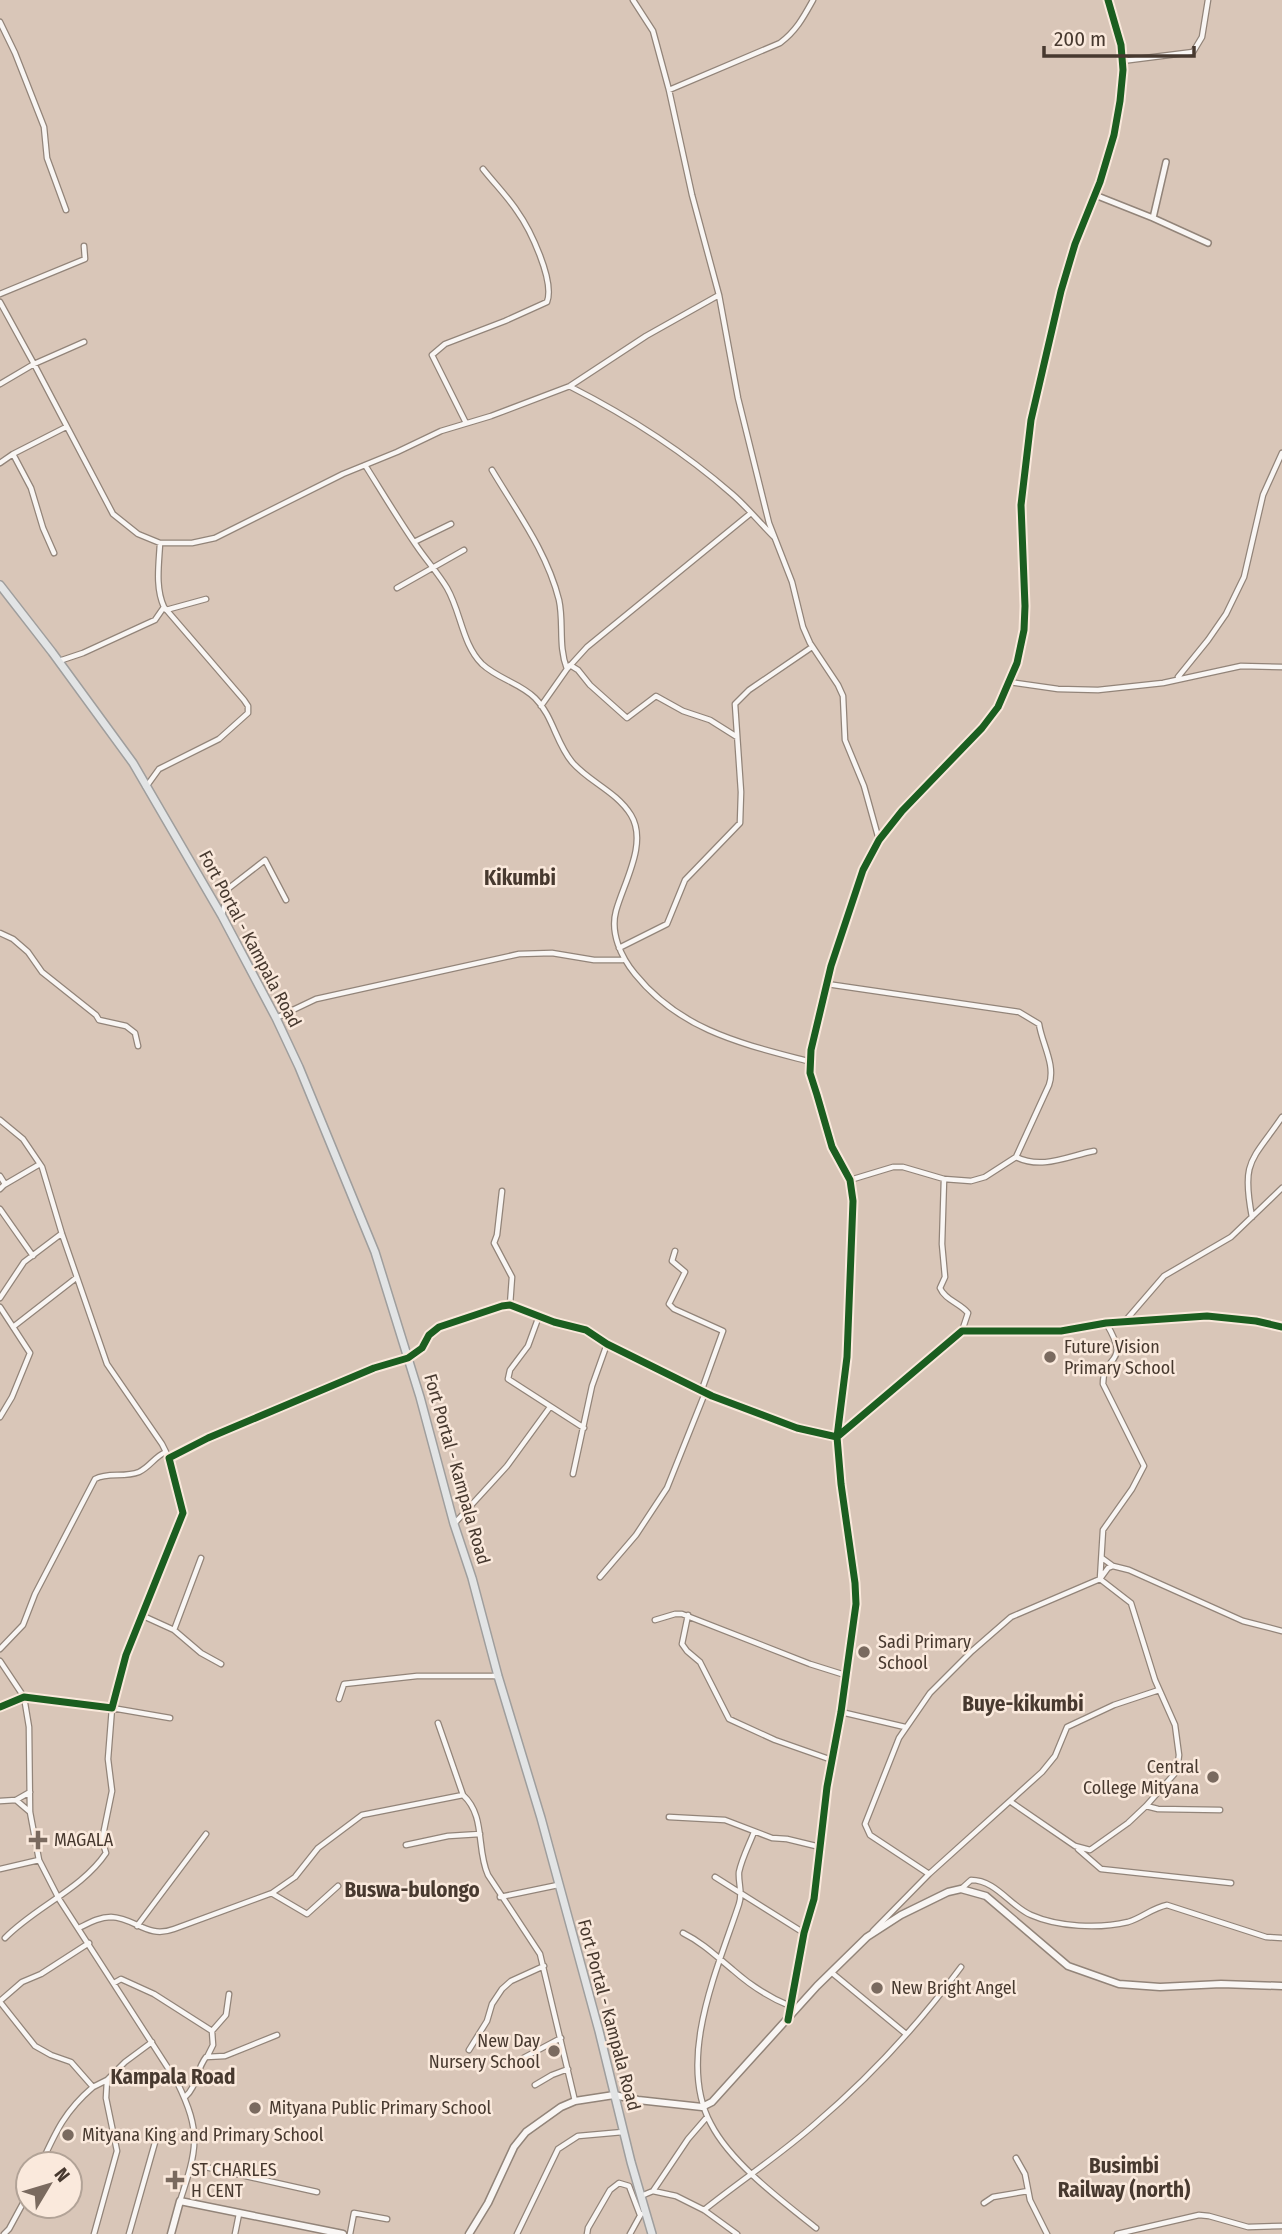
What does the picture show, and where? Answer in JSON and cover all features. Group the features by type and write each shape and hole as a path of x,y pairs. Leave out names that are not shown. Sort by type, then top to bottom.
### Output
{"main road":[{"name":"Fort Portal - Kampala Road","path":"0,585 133,762 222,916 276,1018 330,1138 375,1252 408,1358 498,1676 514,1723 652,2234"},
{"path":"469,2234 488,2203 514,2147 540,2120 575,2101 614,2095 702,2107 719,2096 831,1972 867,1937 928,1900 948,1892 961,1889 986,1896 1068,1966 1119,1984 1160,1987 1221,1984 1282,1986"},
{"path":"171,2234 180,2201 343,2234"}],"street":[{"path":"633,0 653,30 669,90 689,181 719,295 738,398 775,538 792,582 803,627 842,696 845,740 864,786 879,840"},
{"path":"669,90 780,43 792,34 803,20 813,0"},
{"path":"788,2020 804,1933 814,1899 856,1604 837,1437 846,1357 853,1218 850,1180 832,1147 810,1073 811,1050 826,984 863,870 879,840 902,811 982,728 998,707 1017,663 1024,630 1025,606 1021,505 1031,420 1061,291 1114,135 1120,101 1121,45 1108,0"},
{"path":"1122,61 1194,52 1202,37 1208,0"},
{"path":"0,22 44,127 47,158 66,210"},
{"path":"1153,218 1166,162"},
{"path":"466,424 432,355 445,344 547,302 550,294 542,260 519,213 483,169"},
{"path":"1095,195 1208,243"},
{"path":"0,294 85,259 84,246"},
{"path":"0,302 113,514 127,527 160,543 192,543 215,538 343,474 441,431 570,386 646,336 719,295"},
{"path":"0,384 34,364 84,342"},
{"path":"570,386 630,420 685,457 733,495 775,538"},
{"path":"0,463 66,427"},
{"path":"1177,678 1214,632 1244,577 1263,495 1282,453"},
{"path":"13,454 31,488 54,553"},
{"path":"365,465 447,589 465,636 482,663 524,689 541,706 574,765 621,802 635,825 636,849 615,914 614,928 624,960 648,990 689,1021 745,1045 811,1062"},
{"path":"492,470 537,545 550,577 558,600 562,655 568,667 578,670 590,685 626,718 656,696 683,711 710,720 737,737"},
{"path":"541,706 568,667 587,647 751,513"},
{"path":"414,542 451,524"},
{"path":"146,787 159,769 219,739 248,709 244,700 161,601 158,572 160,543"},
{"path":"397,588 464,550"},
{"path":"59,661 155,620 165,608 206,599"},
{"path":"620,948 667,924 685,880 740,823 741,792 734,709 737,701 812,647"},
{"path":"1009,682 1058,689 1098,690 1163,683 1241,666 1282,667"},
{"path":"222,916 229,888 265,860 286,900"},
{"path":"0,933 13,939 28,952 42,972 99,1020 126,1026 135,1033 138,1045"},
{"path":"276,1018 316,999 519,954 552,953 594,960 624,960"},
{"path":"826,984 1019,1012 1039,1024 1041,1039 1049,1059 1051,1079 1016,1157 985,1177 971,1181 944,1179 903,1167 893,1167 850,1180"},
{"path":"1252,1217 1247,1181 1248,1167 1263,1141 1282,1117"},
{"path":"0,1120 23,1139 40,1164 107,1364 166,1452 183,1513 126,1654 112,1709 108,1759 112,1791 102,1840 106,1853 58,1899 16,1927 5,1938"},
{"path":"1016,1157 1029,1163 1043,1163 1094,1151"},
{"path":"0,1189 40,1164"},
{"path":"0,1176 5,1184"},
{"path":"837,1437 962,1331 968,1313 940,1289 944,1276 944,1179"},
{"path":"1126,1321 1164,1276 1231,1237 1282,1188"},
{"path":"502,1191 494,1243 512,1277 510,1305"},
{"path":"0,1209 33,1256"},
{"path":"0,1298 17,1272 62,1234"},
{"path":"600,1577 636,1535 667,1488 723,1331 674,1309 669,1304 685,1272 672,1261 675,1251"},
{"path":"13,1327 77,1278"},
{"path":"169,1458 197,1443 374,1368 408,1358 422,1348 429,1335 439,1326 510,1305 586,1330 607,1344 703,1393 797,1428 837,1437"},
{"path":"0,1307 30,1353 12,1397 0,1417"},
{"path":"539,1316 528,1346 508,1379 584,1428"},
{"path":"962,1331 1061,1331 1105,1323 1207,1316 1256,1321 1282,1327"},
{"path":"1100,1578 1103,1530 1126,1499 1144,1466 1103,1384 1103,1377 1118,1350 1117,1342 1105,1323"},
{"path":"573,1474 592,1386 607,1344"},
{"path":"454,1524 507,1466 550,1407"},
{"path":"0,1649 23,1625 35,1594 95,1479 106,1475 121,1477 141,1471 166,1452"},
{"path":"174,1630 201,1558"},
{"path":"1101,1558 1113,1566 1129,1570 1243,1621 1282,1631"},
{"path":"929,1874 870,1835 865,1824 905,1727 937,1686 1011,1616 1100,1578 1113,1566"},
{"path":"1011,1802 1084,1850 1096,1847 1128,1823 1172,1778 1179,1765 1179,1742 1175,1726 1159,1690 1130,1603 1100,1578"},
{"path":"655,1620 675,1614 688,1615 810,1664 845,1675"},
{"path":"141,1615 174,1630 201,1653 221,1664"},
{"path":"688,1615 682,1644 700,1662 729,1719 775,1740 832,1760"},
{"path":"0,1661 24,1697 29,1727 30,1812 39,1860 58,1899 152,2042 191,2112 195,2142 192,2164 180,2201"},
{"path":"339,1699 344,1684 386,1677 498,1676"},
{"path":"867,1937 929,1874 1042,1772 1055,1756 1067,1727 1159,1690"},
{"path":"0,1707 24,1697 170,1718"},
{"path":"841,1712 905,1727"},
{"path":"438,1723 463,1795 478,1816 485,1869 500,1897 540,1954 575,2101"},
{"path":"0,1801 16,1800 30,1792"},
{"path":"79,1928 98,1919 111,1917 161,1934 272,1894 295,1877 318,1848 362,1815 463,1795"},
{"path":"16,1800 30,1812"},
{"path":"1146,1806 1158,1809 1220,1810"},
{"path":"669,1817 725,1820 772,1838 820,1847"},
{"path":"754,1832 739,1872 741,1896 698,2040 702,2107 730,2152 816,2228"},
{"path":"137,1926 206,1834"},
{"path":"406,1845 449,1836 480,1834"},
{"path":"1075,1846 1101,1869 1231,1882"},
{"path":"0,1869 39,1860"},
{"path":"715,1877 741,1896 804,1933"},
{"path":"961,1889 971,1881 980,1880 1030,1915 1073,1924 1125,1923 1156,1907 1167,1905 1266,1937 1282,1938"},
{"path":"500,1897 558,1885"},
{"path":"272,1894 307,1914 338,1886"},
{"path":"683,1933 699,1941 753,1986 790,2006"},
{"path":"89,1943 41,1974 22,1982 0,2002 35,2046 71,2062 93,2087"},
{"path":"469,2050 502,1989 511,1981 544,1966"},
{"path":"704,2210 813,2126 859,2085 906,2034 961,1967"},
{"path":"831,1972 906,2034"},
{"path":"114,1983 121,1979 154,1994 212,2031"},
{"path":"185,2097 192,2091 202,2063 214,2045 212,2031 226,2015 229,1994"},
{"path":"206,2057 225,2056 277,2035"},
{"path":"510,2065 561,2038"},
{"path":"47,2150 57,2129 76,2102 152,2042"},
{"path":"535,2085 568,2069"},
{"path":"94,2234 117,2151 106,2098 107,2080"},
{"path":"653,2192 688,2139 707,2117"},
{"path":"130,2234 156,2139 154,2129"},
{"path":"517,2234 558,2149 578,2136 623,2132"},
{"path":"1016,2158 1025,2174 1030,2200 1048,2234"},
{"path":"192,2164 317,2192"},
{"path":"587,2234 610,2190 619,2183 629,2186 640,2215"},
{"path":"641,2196 653,2192 676,2196 704,2210 737,2234"},
{"path":"984,2203 993,2197 1028,2192"},
{"path":"630,2234 644,2207"},
{"path":"350,2234 354,2213 387,2219"},
{"path":"235,2234 239,2214"},
{"path":"1117,2234 1199,2215 1248,2227 1282,2226"},
{"path":"4,2234 14,2220"}],"cycle path":[{"path":"788,2020 804,1933 814,1899 827,1787 856,1604 837,1437 847,1357 853,1201 850,1180 832,1147 810,1073 811,1050 831,966 863,870 879,840 902,811 982,728 998,707 1017,663 1024,630 1025,606 1021,505 1031,420 1061,291 1075,244 1100,182 1114,135 1120,101 1123,70 1121,45 1108,0"},
{"path":"0,1707 24,1697 112,1708 126,1655 183,1513 169,1458 208,1438 374,1368 408,1358 422,1348 429,1335 439,1327 502,1306 510,1305 554,1322 586,1330 607,1344 712,1396 797,1428 837,1437 962,1331 1061,1331 1106,1323 1207,1316 1256,1321 1282,1327"}],"place":[{"name":"Future Vision Primary School","path":"1050,1357"},
{"name":"Sadi Primary School","path":"864,1652"},
{"name":"Central College Mityana","path":"1213,1777"},
{"name":"MAGALA","path":"38,1840"},
{"name":"New Bright Angel","path":"877,1988"},
{"name":"New Day Nursery School","path":"554,2051"},
{"name":"Mityana Public Primary School","path":"255,2108"},
{"name":"Mityana King and Primary School","path":"68,2135"},
{"name":"ST CHARLES H CENT","path":"175,2180"}],"district":[{"name":"Kikumbi","path":"520,878"},
{"name":"Buye-kikumbi","path":"1023,1704"},
{"name":"Buswa-bulongo","path":"412,1890"},
{"name":"Kampala Road","path":"173,2077"},
{"name":"Busimbi Railway (north)","path":"1124,2178"}]}
